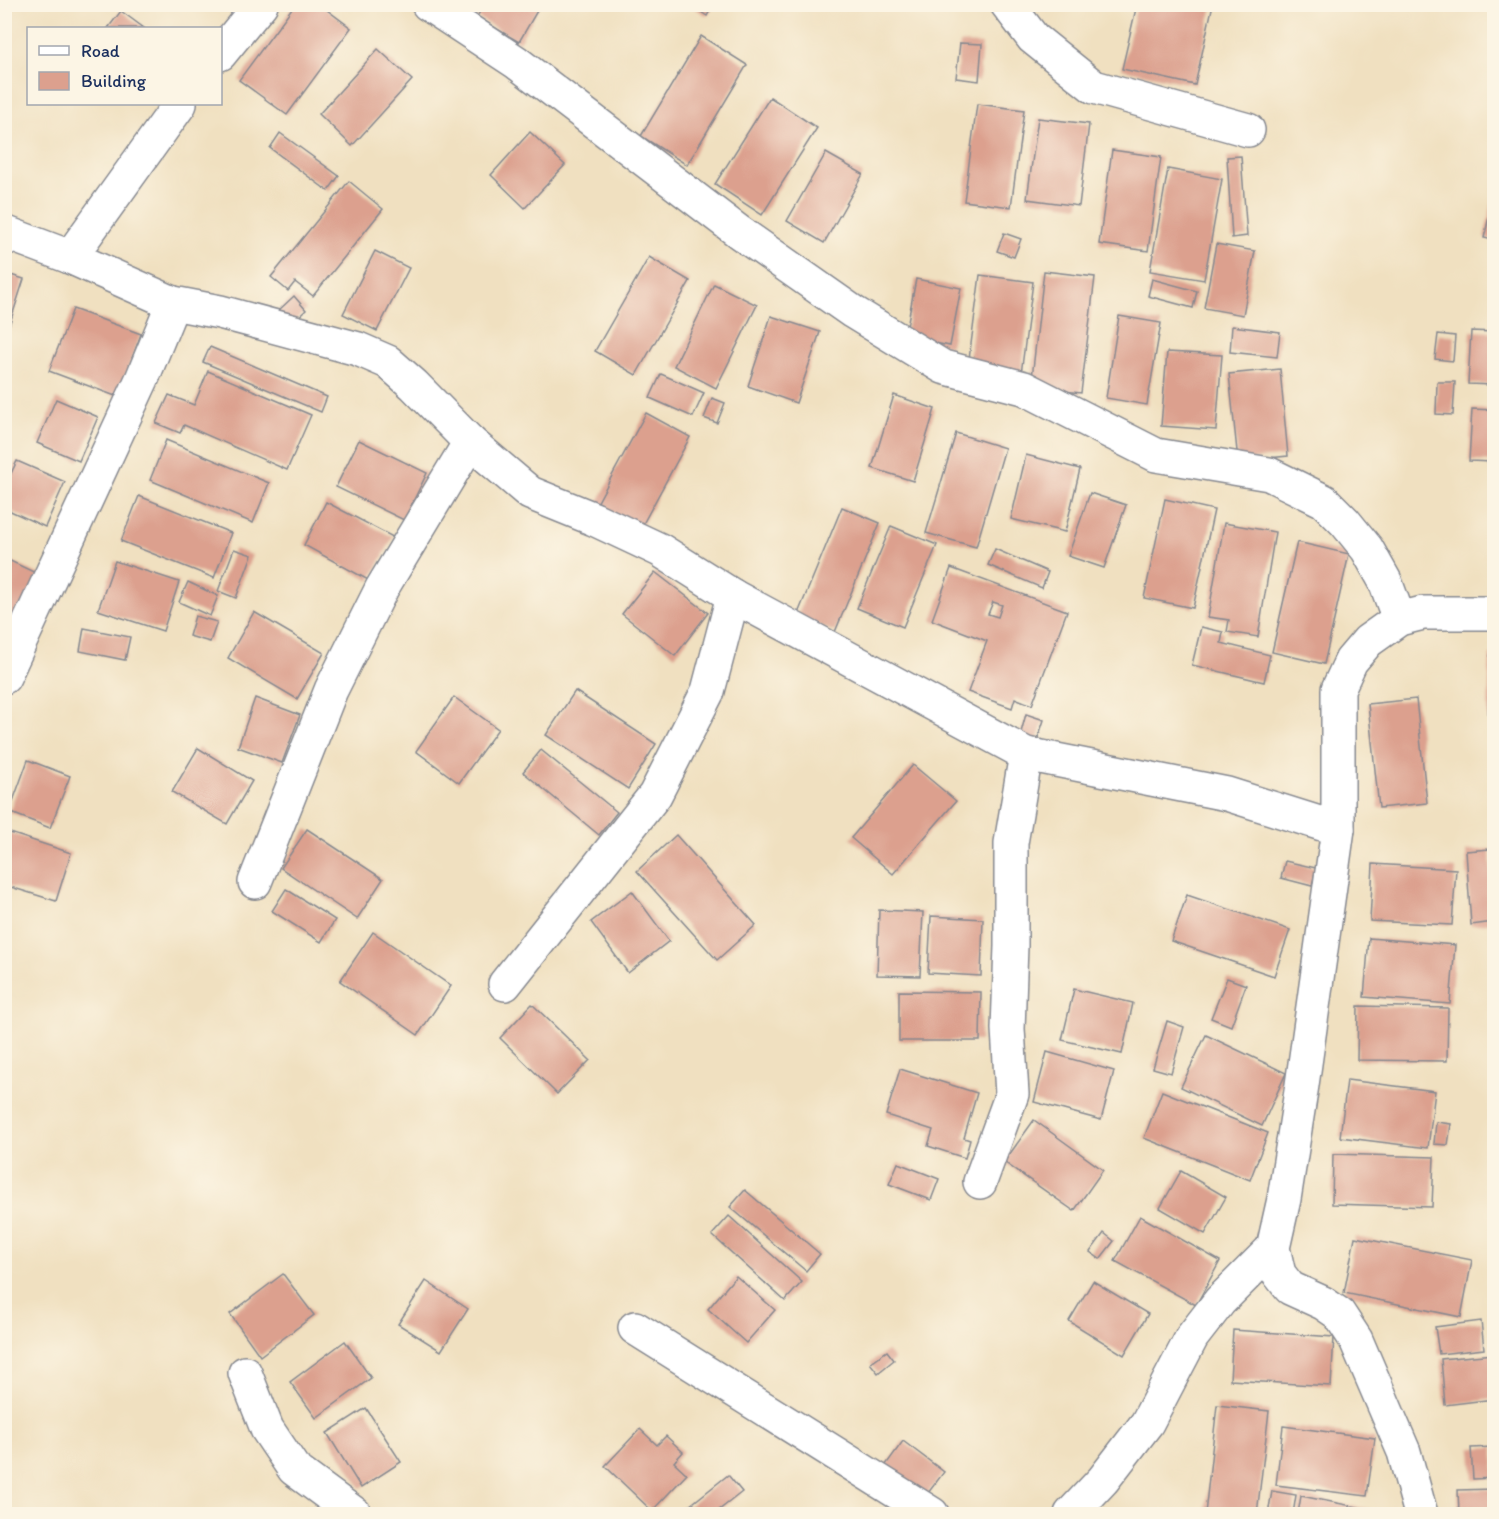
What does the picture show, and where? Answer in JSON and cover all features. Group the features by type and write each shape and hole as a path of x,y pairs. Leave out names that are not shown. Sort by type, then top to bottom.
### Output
{"street":[{"path":"222,52 261,4"},
{"path":"428,4 516,62 739,232 853,312 943,367 1024,388 1156,455 1269,474 1324,501 1346,522 1367,549 1385,581 1400,619"},
{"path":"1007,4 1033,38 1094,87 1248,130"},
{"path":"70,257 179,105"},
{"path":"4,232 70,257 173,303 220,312 358,350 388,362 470,442 530,493 660,549 733,596 1026,754 1227,794 1338,829"},
{"path":"4,677 142,379 173,303"},
{"path":"255,882 331,690 382,588 470,442"},
{"path":"505,984 655,795 708,691 733,596"},
{"path":"1421,1515 1404,1452 1356,1340 1339,1314 1323,1303 1290,1288 1280,1274 1273,1248 1284,1199 1302,1085 1338,829 1338,689 1356,654 1368,641 1400,619 1423,613 1494,613"},
{"path":"980,1182 1012,1094 1008,1029 1011,843 1026,754"},
{"path":"1071,1515 1103,1480 1147,1423 1192,1337 1220,1301 1273,1248"},
{"path":"635,1328 932,1515"},
{"path":"245,1373 267,1429 294,1469 356,1515"}],"building":[{"path":"295,4 319,4 351,28 287,115 239,80"},
{"path":"484,4 541,4 519,42 477,17"},
{"path":"689,4 714,4 707,16"},
{"path":"1137,4 1213,4 1195,85 1122,69"},
{"path":"121,11 143,27 109,27"},
{"path":"701,36 747,65 687,165 641,136"},
{"path":"960,43 982,44 979,81 956,78"},
{"path":"378,49 412,80 352,146 319,114"},
{"path":"770,97 817,128 762,215 715,184"},
{"path":"977,104 1024,110 1011,207 964,201"},
{"path":"1038,118 1089,124 1079,206 1027,199"},
{"path":"530,132 565,165 525,208 491,175"},
{"path":"280,133 339,176 328,191 270,148"},
{"path":"1112,150 1161,157 1148,251 1099,244"},
{"path":"826,153 863,174 824,243 787,221"},
{"path":"1241,156 1247,236 1232,238 1227,157"},
{"path":"1168,169 1222,179 1204,280 1150,271"},
{"path":"349,181 383,209 313,296 295,282 288,291 271,277"},
{"path":"1494,196 1494,240 1484,238"},
{"path":"1004,233 1021,239 1014,257 997,251"},
{"path":"1216,244 1255,251 1243,315 1204,308"},
{"path":"375,251 409,268 377,331 343,314"},
{"path":"649,257 690,281 636,375 595,351"},
{"path":"1044,271 1095,277 1081,393 1031,387"},
{"path":"4,273 24,279 5,338 4,338"},
{"path":"980,275 1033,282 1021,374 968,367"},
{"path":"916,279 961,288 950,346 905,337"},
{"path":"1152,279 1197,291 1193,308 1148,296"},
{"path":"714,284 757,305 716,388 674,366"},
{"path":"294,296 306,310 290,325 278,311"},
{"path":"73,309 141,334 118,397 49,371"},
{"path":"771,316 820,332 796,403 748,386"},
{"path":"1119,316 1161,323 1147,405 1106,398"},
{"path":"1232,326 1280,332 1277,357 1230,352"},
{"path":"1471,331 1494,332 1494,385 1468,384"},
{"path":"1438,334 1455,336 1453,361 1435,359"},
{"path":"210,347 327,397 321,412 203,362"},
{"path":"1167,352 1222,355 1216,430 1161,426"},
{"path":"1280,369 1288,456 1238,461 1229,374"},
{"path":"208,371 311,415 287,470 184,425 180,433 156,423 169,395 194,405"},
{"path":"661,374 704,393 693,417 650,398"},
{"path":"1437,382 1455,382 1453,415 1436,414"},
{"path":"894,395 935,409 913,481 872,468"},
{"path":"712,398 725,403 717,423 704,418"},
{"path":"56,399 98,417 79,461 37,443"},
{"path":"1472,409 1494,410 1494,462 1469,461"},
{"path":"646,413 690,437 637,535 593,511"},
{"path":"956,433 1005,448 976,547 926,533"},
{"path":"166,440 269,483 253,523 150,480"},
{"path":"359,440 427,473 404,520 336,487"},
{"path":"1026,455 1080,469 1065,532 1011,519"},
{"path":"17,461 65,482 45,527 4,508 4,488"},
{"path":"1090,493 1126,505 1104,568 1068,556"},
{"path":"139,496 231,533 214,578 121,541"},
{"path":"1165,499 1214,510 1193,608 1144,598"},
{"path":"326,502 393,537 370,581 304,545"},
{"path":"842,507 880,523 835,632 797,616"},
{"path":"1224,523 1275,532 1258,637 1227,632 1229,620 1208,617"},
{"path":"891,526 937,545 903,627 857,608"},
{"path":"1297,542 1349,554 1324,664 1272,652"},
{"path":"234,549 252,555 236,598 218,591"},
{"path":"995,549 1048,572 1042,588 988,565"},
{"path":"4,558 40,575 17,623 4,617"},
{"path":"115,561 179,582 163,631 98,610"},
{"path":"951,568 1067,611 1032,705 1015,698 1012,708 968,692 987,641 932,620","holes":["993,602 1002,605 998,617 988,614"]},
{"path":"655,572 708,613 675,656 622,614"},
{"path":"188,582 218,596 210,616 179,602"},
{"path":"254,612 324,653 297,699 228,658"},
{"path":"195,616 217,622 210,642 189,636"},
{"path":"1201,627 1223,632 1221,643 1270,655 1264,682 1192,665"},
{"path":"84,628 130,637 125,660 80,651"},
{"path":"1490,655 1494,655 1494,719 1488,719"},
{"path":"575,691 656,744 628,789 546,735"},
{"path":"454,697 498,729 459,783 416,751"},
{"path":"255,698 300,715 282,763 238,747"},
{"path":"1416,699 1427,803 1379,808 1368,704"},
{"path":"1026,714 1044,720 1037,741 1020,736"},
{"path":"198,748 252,781 227,824 172,792"},
{"path":"541,750 617,812 599,835 523,772"},
{"path":"28,760 70,776 50,828 9,812"},
{"path":"913,765 956,801 893,874 851,838"},
{"path":"307,829 383,879 357,919 281,868"},
{"path":"4,831 71,853 56,901 4,885"},
{"path":"676,835 756,925 717,960 637,871"},
{"path":"1490,849 1494,922 1471,925 1466,851"},
{"path":"1285,861 1316,868 1312,886 1281,878"},
{"path":"1373,864 1456,869 1452,925 1370,921"},
{"path":"286,889 335,920 321,942 272,911"},
{"path":"632,891 669,941 628,973 591,922"},
{"path":"1187,895 1290,930 1274,976 1171,941"},
{"path":"879,910 923,912 920,976 877,975"},
{"path":"931,916 983,919 981,976 928,973"},
{"path":"373,932 451,986 418,1035 340,981"},
{"path":"1369,938 1455,945 1450,1004 1364,997"},
{"path":"1227,978 1246,985 1231,1026 1211,1018"},
{"path":"1074,989 1133,1003 1122,1054 1062,1040"},
{"path":"899,991 981,992 980,1041 899,1041"},
{"path":"532,1004 590,1060 557,1094 500,1038"},
{"path":"1358,1006 1448,1008 1447,1061 1357,1060"},
{"path":"1167,1021 1184,1027 1171,1073 1153,1068"},
{"path":"1206,1035 1286,1073 1262,1126 1181,1087"},
{"path":"1047,1052 1114,1071 1101,1120 1034,1102"},
{"path":"900,1069 977,1093 964,1138 970,1140 965,1158 928,1146 933,1130 886,1115"},
{"path":"1347,1080 1435,1091 1428,1148 1340,1137"},
{"path":"1162,1091 1268,1133 1250,1180 1144,1138"},
{"path":"1034,1120 1103,1170 1074,1211 1004,1162"},
{"path":"1436,1122 1451,1124 1448,1145 1434,1144"},
{"path":"1333,1154 1434,1157 1432,1207 1332,1204"},
{"path":"898,1163 939,1179 931,1200 889,1184"},
{"path":"1181,1171 1226,1197 1205,1234 1160,1208"},
{"path":"745,1190 820,1254 806,1271 730,1207"},
{"path":"729,1216 802,1282 785,1301 712,1235"},
{"path":"1140,1216 1220,1261 1196,1305 1115,1261"},
{"path":"1104,1233 1114,1241 1100,1259 1090,1252"},
{"path":"1355,1237 1472,1260 1461,1317 1344,1293"},
{"path":"283,1274 314,1315 260,1356 230,1314"},
{"path":"736,1276 775,1310 746,1343 708,1309"},
{"path":"426,1281 468,1309 441,1351 398,1324"},
{"path":"1093,1281 1148,1314 1124,1355 1069,1321"},
{"path":"1481,1321 1484,1349 1439,1354 1435,1327"},
{"path":"1233,1330 1334,1337 1331,1386 1230,1380"},
{"path":"345,1341 371,1378 316,1418 290,1382"},
{"path":"887,1351 894,1360 878,1373 870,1363"},
{"path":"1494,1354 1494,1399 1445,1405 1441,1359"},
{"path":"1217,1405 1269,1411 1257,1514 1205,1514"},
{"path":"366,1408 401,1462 361,1488 327,1433"},
{"path":"1283,1426 1375,1438 1367,1496 1276,1485"},
{"path":"640,1429 657,1445 666,1436 683,1452 674,1462 687,1474 652,1511 605,1466"},
{"path":"903,1441 944,1472 925,1497 885,1466"},
{"path":"1494,1447 1494,1478 1473,1479 1471,1448"},
{"path":"728,1475 742,1492 714,1514 679,1514"},
{"path":"1494,1489 1494,1514 1459,1514 1458,1490"},
{"path":"1272,1491 1296,1495 1293,1514 1268,1514"},
{"path":"1301,1496 1373,1510 1372,1514 1298,1514"}]}
